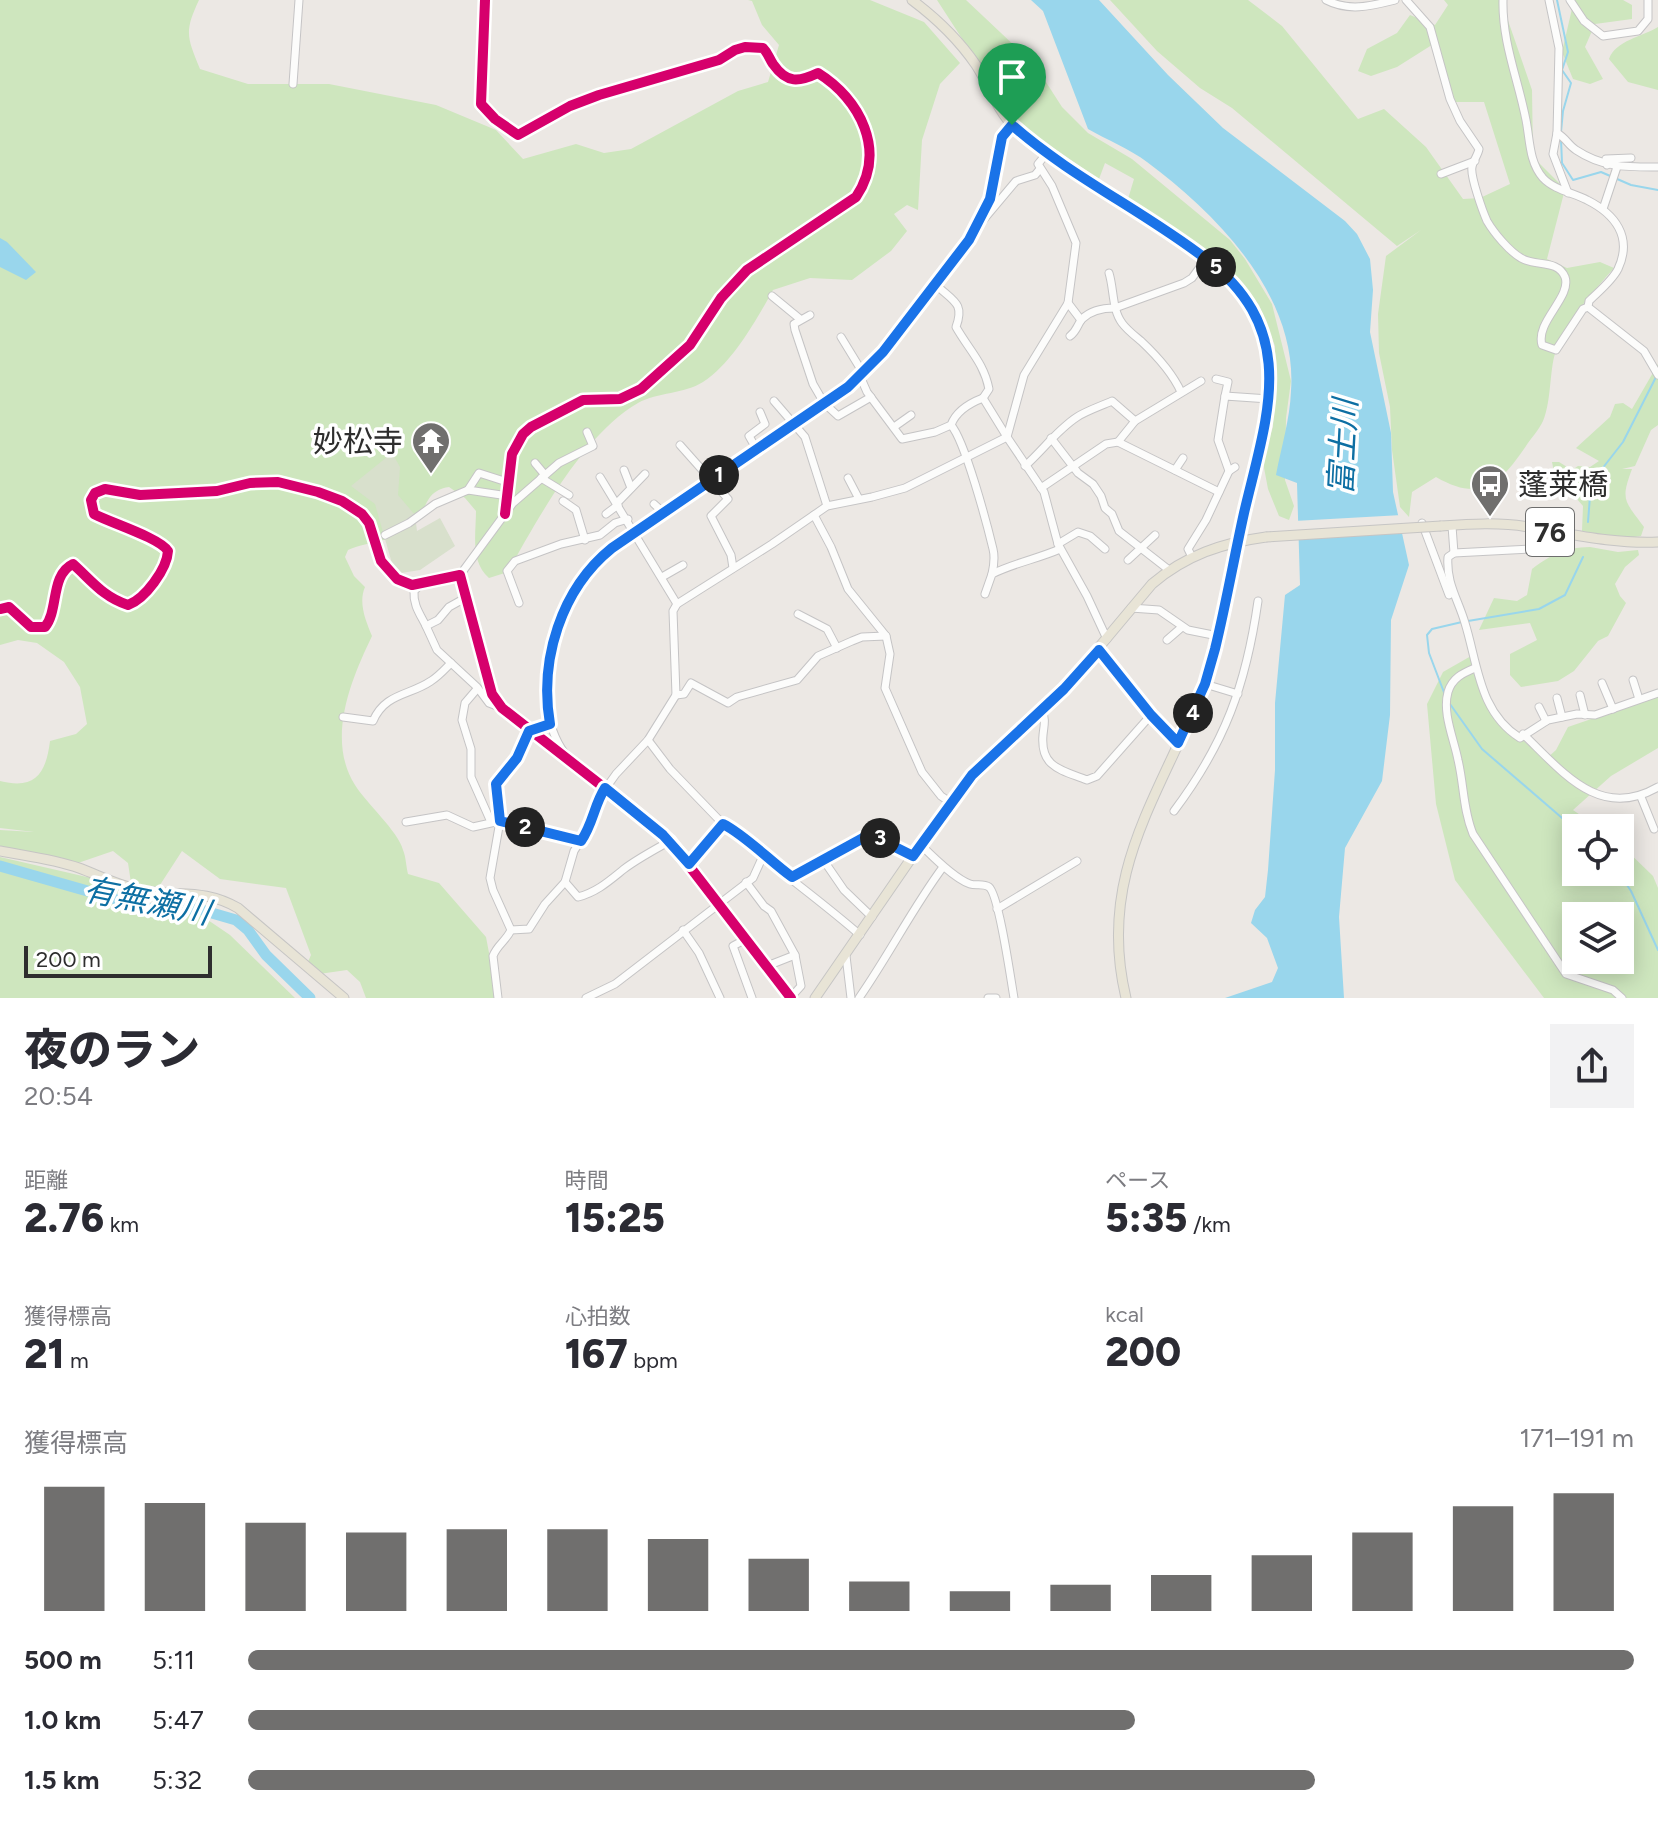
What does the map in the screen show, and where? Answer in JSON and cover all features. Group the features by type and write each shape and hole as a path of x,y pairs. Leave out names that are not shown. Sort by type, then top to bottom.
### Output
{"main road":[{"path":"912,0 947,31 974,63 1012,125 1047,153 1206,259 1238,289 1258,321 1269,359 1269,399 1205,684 1145,812 1126,868 1118,929 1126,998"},
{"name":"76","path":"815,998 950,802 993,754 1042,710 1099,650 1131,608 1169,570 1192,557 1213,547 1266,537 1447,526 1527,526 1611,542 1658,542"},
{"path":"0,851 58,862 154,893 185,892 219,898 238,908 344,998"}],"street":[{"path":"293,84 299,0"},
{"path":"485,0 481,104 518,135 570,106 719,60 735,50 754,47 763,48 781,72 795,80 806,80 818,73 831,80 859,113 870,146 864,180 856,197 747,270 721,298 690,345 641,389 620,399 601,397 583,400 531,427 517,441 512,454 505,514"},
{"path":"1326,0 1353,8 1395,0"},
{"path":"1406,0 1430,27 1450,99 1479,149 1472,172 1487,221 1521,258 1561,269 1566,281 1542,332 1542,345 1556,350 1583,309 1588,307"},
{"path":"1503,0 1504,32 1527,123 1528,145 1544,179 1603,209 1614,218 1620,230 1622,245 1617,271 1589,301 1588,307"},
{"path":"1549,0 1559,48 1556,69 1560,135 1553,154 1568,193"},
{"path":"1570,0 1584,21 1603,36 1638,31 1648,19 1648,0"},
{"path":"979,225 996,176 1002,137 1012,125"},
{"path":"1560,135 1579,152 1604,160 1631,158"},
{"path":"511,930 529,929 545,904 565,882 574,851 588,831 596,802 648,740 676,695 673,611 677,604 827,506 905,488 1007,437 1024,375 1068,303 1076,243 1052,186 1038,164 1047,153"},
{"path":"1604,160 1616,173"},
{"path":"1441,174 1475,161"},
{"path":"1616,173 1658,167"},
{"path":"577,767 562,748 550,724 546,693 559,622 573,592 596,561 862,375 1016,181 1035,175 1040,169"},
{"path":"1603,209 1616,173"},
{"path":"1070,336 1081,320 1099,310 1115,308 1184,283 1192,278 1206,259"},
{"path":"1109,273 1121,323 1150,349 1175,379 1181,392"},
{"path":"841,337 871,397 902,439 951,425 954,417 983,398 989,389 979,358 970,351 956,327 960,307 936,285"},
{"path":"772,296 800,319"},
{"path":"1068,303 1081,320"},
{"path":"1588,307 1644,351 1658,375"},
{"path":"810,315 794,324 800,350 824,403 838,416 871,397"},
{"path":"1192,557 1188,549 1232,469 1218,440 1228,382 1216,379"},
{"path":"1118,442 1135,421 1201,381"},
{"path":"1225,396 1269,399"},
{"path":"983,398 1041,488 1059,546 1107,639"},
{"path":"774,401 805,437 827,506"},
{"path":"1025,466 1051,438 1080,414 1087,414 1112,401 1135,421"},
{"path":"757,450 749,436 765,424 760,412"},
{"path":"894,427 911,415"},
{"path":"951,425 967,457 993,549 992,574 985,594"},
{"path":"0,609 9,607 31,627 45,627 52,615 56,589 67,567 73,564 97,589 117,601 128,605 138,600 163,570 168,551 159,541 94,514 91,500 95,493 105,489 140,495 217,491 278,482 342,501 362,514 369,523 381,561 397,579 412,585 460,575 505,514 543,476 559,463 593,446 587,432"},
{"path":"1051,438 1078,473 1093,484 1119,531 1169,570"},
{"path":"1041,488 1106,444 1118,442 1219,492"},
{"path":"680,445 728,499 711,516 731,555 733,568"},
{"path":"1175,470 1183,458"},
{"path":"535,463 543,476 576,510 585,540"},
{"path":"624,470 631,488"},
{"path":"468,490 479,473 510,483"},
{"path":"606,514 645,474"},
{"path":"600,477 677,604"},
{"path":"848,478 859,499"},
{"path":"385,535 409,523 435,504 468,490 508,496"},
{"path":"654,504 664,513"},
{"path":"814,515 848,589 886,636 890,654 885,688 922,772 941,796 950,802"},
{"path":"519,603 507,571 511,565 561,544 600,535 615,523 628,519"},
{"path":"1422,523 1444,587 1454,605 1459,606"},
{"path":"1447,526 1454,553"},
{"path":"992,574 1015,563 1033,560 1078,532 1090,536 1105,549"},
{"path":"1559,534 1555,545 1549,548 1454,553 1448,557 1450,586 1467,627 1475,668 1500,722 1520,738 1546,721 1595,715 1658,693"},
{"path":"1128,560 1155,535"},
{"path":"662,577 683,565"},
{"path":"460,575 492,694 502,708 670,841 791,998 801,986 795,955 771,911 746,882"},
{"path":"425,581 414,591 413,598 437,650 489,703 502,708"},
{"path":"426,626 467,597"},
{"path":"1174,811 1213,751 1238,694 1250,655 1258,601"},
{"path":"1131,608 1159,610 1182,627 1218,636"},
{"path":"798,614 827,629 837,648"},
{"path":"1167,640 1182,627"},
{"path":"676,695 684,694 691,683 728,703 737,697 797,680 818,656 862,637 886,636"},
{"path":"1099,650 1151,715 1178,743"},
{"path":"343,717 373,721 385,703 430,682 451,663"},
{"path":"1475,668 1457,677 1448,691 1446,707 1459,763 1466,816 1491,865 1566,974 1613,990 1622,998"},
{"path":"1633,680 1639,699"},
{"path":"1602,683 1613,709"},
{"path":"1205,684 1238,694"},
{"path":"477,689 465,703 462,720 471,749 471,777 496,821"},
{"path":"1580,695 1585,715"},
{"path":"1557,698 1562,717"},
{"path":"1539,707 1546,721"},
{"path":"1042,710 1046,719 1044,753 1051,765 1087,780 1097,776 1151,715"},
{"path":"498,998 493,956 511,930 490,878 496,784 517,758 529,731 550,724"},
{"path":"1523,734 1574,782 1592,794 1641,797 1658,787"},
{"path":"648,740 666,771 723,824 734,829 792,877 798,886 809,890 860,935"},
{"path":"1641,797 1654,829"},
{"path":"406,822 447,815 473,827 496,821 581,841"},
{"path":"689,864 723,824"},
{"path":"792,877 874,832 913,856"},
{"path":"565,882 578,897 590,894 670,841"},
{"path":"921,845 943,867 970,884 989,887 997,909 1014,998"},
{"path":"586,998 615,984 753,878 763,856"},
{"path":"822,858 854,902 872,917"},
{"path":"997,909 1077,861"},
{"path":"859,998 888,957 914,906 943,867"},
{"path":"683,930 699,953 720,998"},
{"path":"746,939 733,946 752,998"},
{"path":"767,966 795,955"},
{"path":"846,956 851,998"},
{"path":"988,998 996,998"}],"green space":[{"path":"0,0 199,0 189,34 200,69 248,84 329,84 436,105 496,130 523,159 576,144 604,153 631,149 738,91 768,82 779,45 762,25 752,1 748,0 870,0 924,22 960,63 940,84 922,140 918,210 907,205 894,214 907,231 891,251 852,280 810,278 773,290 743,340 714,374 688,389 646,399 618,417 599,435 564,479 508,572 489,578 483,571 475,547 476,511 465,498 449,487 430,497 417,519 405,531 348,550 345,557 354,576 365,587 363,606 372,636 356,671 345,710 342,748 347,767 355,785 400,842 408,874 439,883 486,937 497,995 494,998 366,998 360,982 347,970 319,974 307,964 311,955 286,888 220,879 182,851 158,888 131,883 128,863 113,851 78,863 0,847 0,830 34,832 0,828 0,781 31,781 46,762 50,741 76,734 87,724 80,687 64,662 37,643 18,640 0,645"},
{"path":"937,0 966,0 1035,65 1062,107 1088,133 1132,159 1230,240 1245,259 1272,304 1291,381 1286,418 1285,480 1294,506 1289,520 1279,516 1268,489 1262,457 1273,427 1275,346 1259,305 1235,278 1128,199 1134,179 1105,163 1099,179 1028,131 1007,108"},
{"path":"1110,0 1248,0 1282,26 1358,119 1384,109 1426,147 1463,199 1480,198 1510,184 1484,102 1452,102 1435,43 1397,67 1371,76 1358,71 1367,49 1397,33 1410,15 1435,25 1448,5 1444,0 1503,0 1532,90 1533,157 1565,189 1547,259 1567,268 1600,262 1614,268 1568,326 1554,355 1543,421 1517,459 1498,479 1477,489 1452,485 1436,477 1412,492 1409,517 1400,507 1390,407 1379,353 1378,314 1386,256 1421,230 1397,246 1232,108 1200,88 1157,51"},
{"path":"1574,0 1623,0 1632,5 1632,19 1595,24 1585,47 1603,79 1590,84 1573,79 1562,52"},
{"path":"1658,27 1658,90 1628,82 1609,59 1623,43"},
{"path":"1658,364 1658,425 1651,430 1635,466 1622,469 1632,469 1626,500 1644,527 1641,536 1620,539 1582,531 1583,506 1554,472 1552,462 1559,462 1572,470 1578,466 1590,467 1599,461 1576,448 1610,417 1615,404 1623,403 1632,409"},
{"path":"392,453 400,467 398,495 415,515 417,531 440,518 455,546 420,570 395,574 375,504 351,486"},
{"path":"1590,547 1618,552 1638,550 1639,555 1625,567 1615,584 1626,603 1608,636 1598,641 1574,671 1558,681 1521,687 1510,675 1510,654 1537,640 1530,623 1479,630 1494,598 1517,601 1527,595 1532,569 1559,553"},
{"path":"1471,656 1489,704 1507,726 1546,759 1556,750 1568,727 1658,696 1658,748 1611,776 1573,810 1579,814 1562,814 1562,886 1634,886 1634,858 1653,876 1658,888 1658,998 1544,998 1455,880 1436,804 1427,704 1443,672"},
{"path":"0,857 100,880 128,891 138,905 202,916 230,935 295,998 0,998"}],"water":[{"name":"富士川","path":"1031,0 1099,0 1168,75 1223,128 1345,221 1357,234 1370,259 1373,290 1370,332 1391,433 1393,492 1409,565 1391,620 1390,715 1382,781 1345,848 1339,917 1344,998 1225,998 1272,982 1278,968 1267,938 1251,923 1255,910 1265,897 1268,870 1275,770 1275,703 1285,595 1300,585 1297,483 1276,475 1291,391 1290,356 1281,322 1248,260 1200,206 1140,157 1088,129 1043,11"},
{"path":"0,238 36,272 26,280 0,267"}],"pier":[{"path":"1402,515 1405,529 1294,536 1294,521"}],"waterway":[{"path":"1557,0 1568,52 1562,70 1571,83 1561,132"},
{"path":"1561,139 1562,163 1573,180 1601,172 1631,185 1658,190"},
{"path":"1588,522 1591,483 1623,442 1656,377"},
{"path":"1468,621 1539,609 1565,595 1583,557"},
{"path":"1445,695 1429,653 1427,635 1432,629 1462,622"},
{"path":"1450,704 1482,749 1562,818"},
{"name":"有無瀬川","path":"0,866 154,910 198,909 236,920 310,998"},
{"path":"1628,886 1658,950"}],"cycle path":[{"path":"485,0 481,104 495,119 518,135 570,106 719,60 745,47 763,48 773,64 788,78 799,79 818,73 833,84 857,112 869,144 865,180 856,197 747,270 721,298 690,345 641,389 620,399 583,400 523,434 512,454 505,514"},
{"path":"0,609 9,607 31,627 45,627 61,576 73,564 104,593 119,602 128,605 148,590 164,566 168,551 146,536 94,514 91,500 95,493 105,489 140,495 217,491 250,483 278,482 342,501 362,514 369,523 381,561 397,579 412,585 460,575 492,694 502,708 670,841 791,998"}],"place":[{"name":"妙松寺","path":"431,475"},
{"name":"蓬莱橋","path":"1490,518"}],"route":[{"path":"1012,125 1047,153 1223,273 1250,305 1265,339 1271,379 1266,421 1215,649 1205,684 1178,743 1151,715 1099,650 1064,689 972,775 913,856 874,832 792,877 734,829 723,824 689,864 670,841 605,788 596,802 593,821 581,841 500,821 496,784 517,758 529,731 550,724 546,693 554,642 559,622 584,575 612,548 848,387 869,368 959,256 979,225 990,199 1002,137 1012,125"}]}
